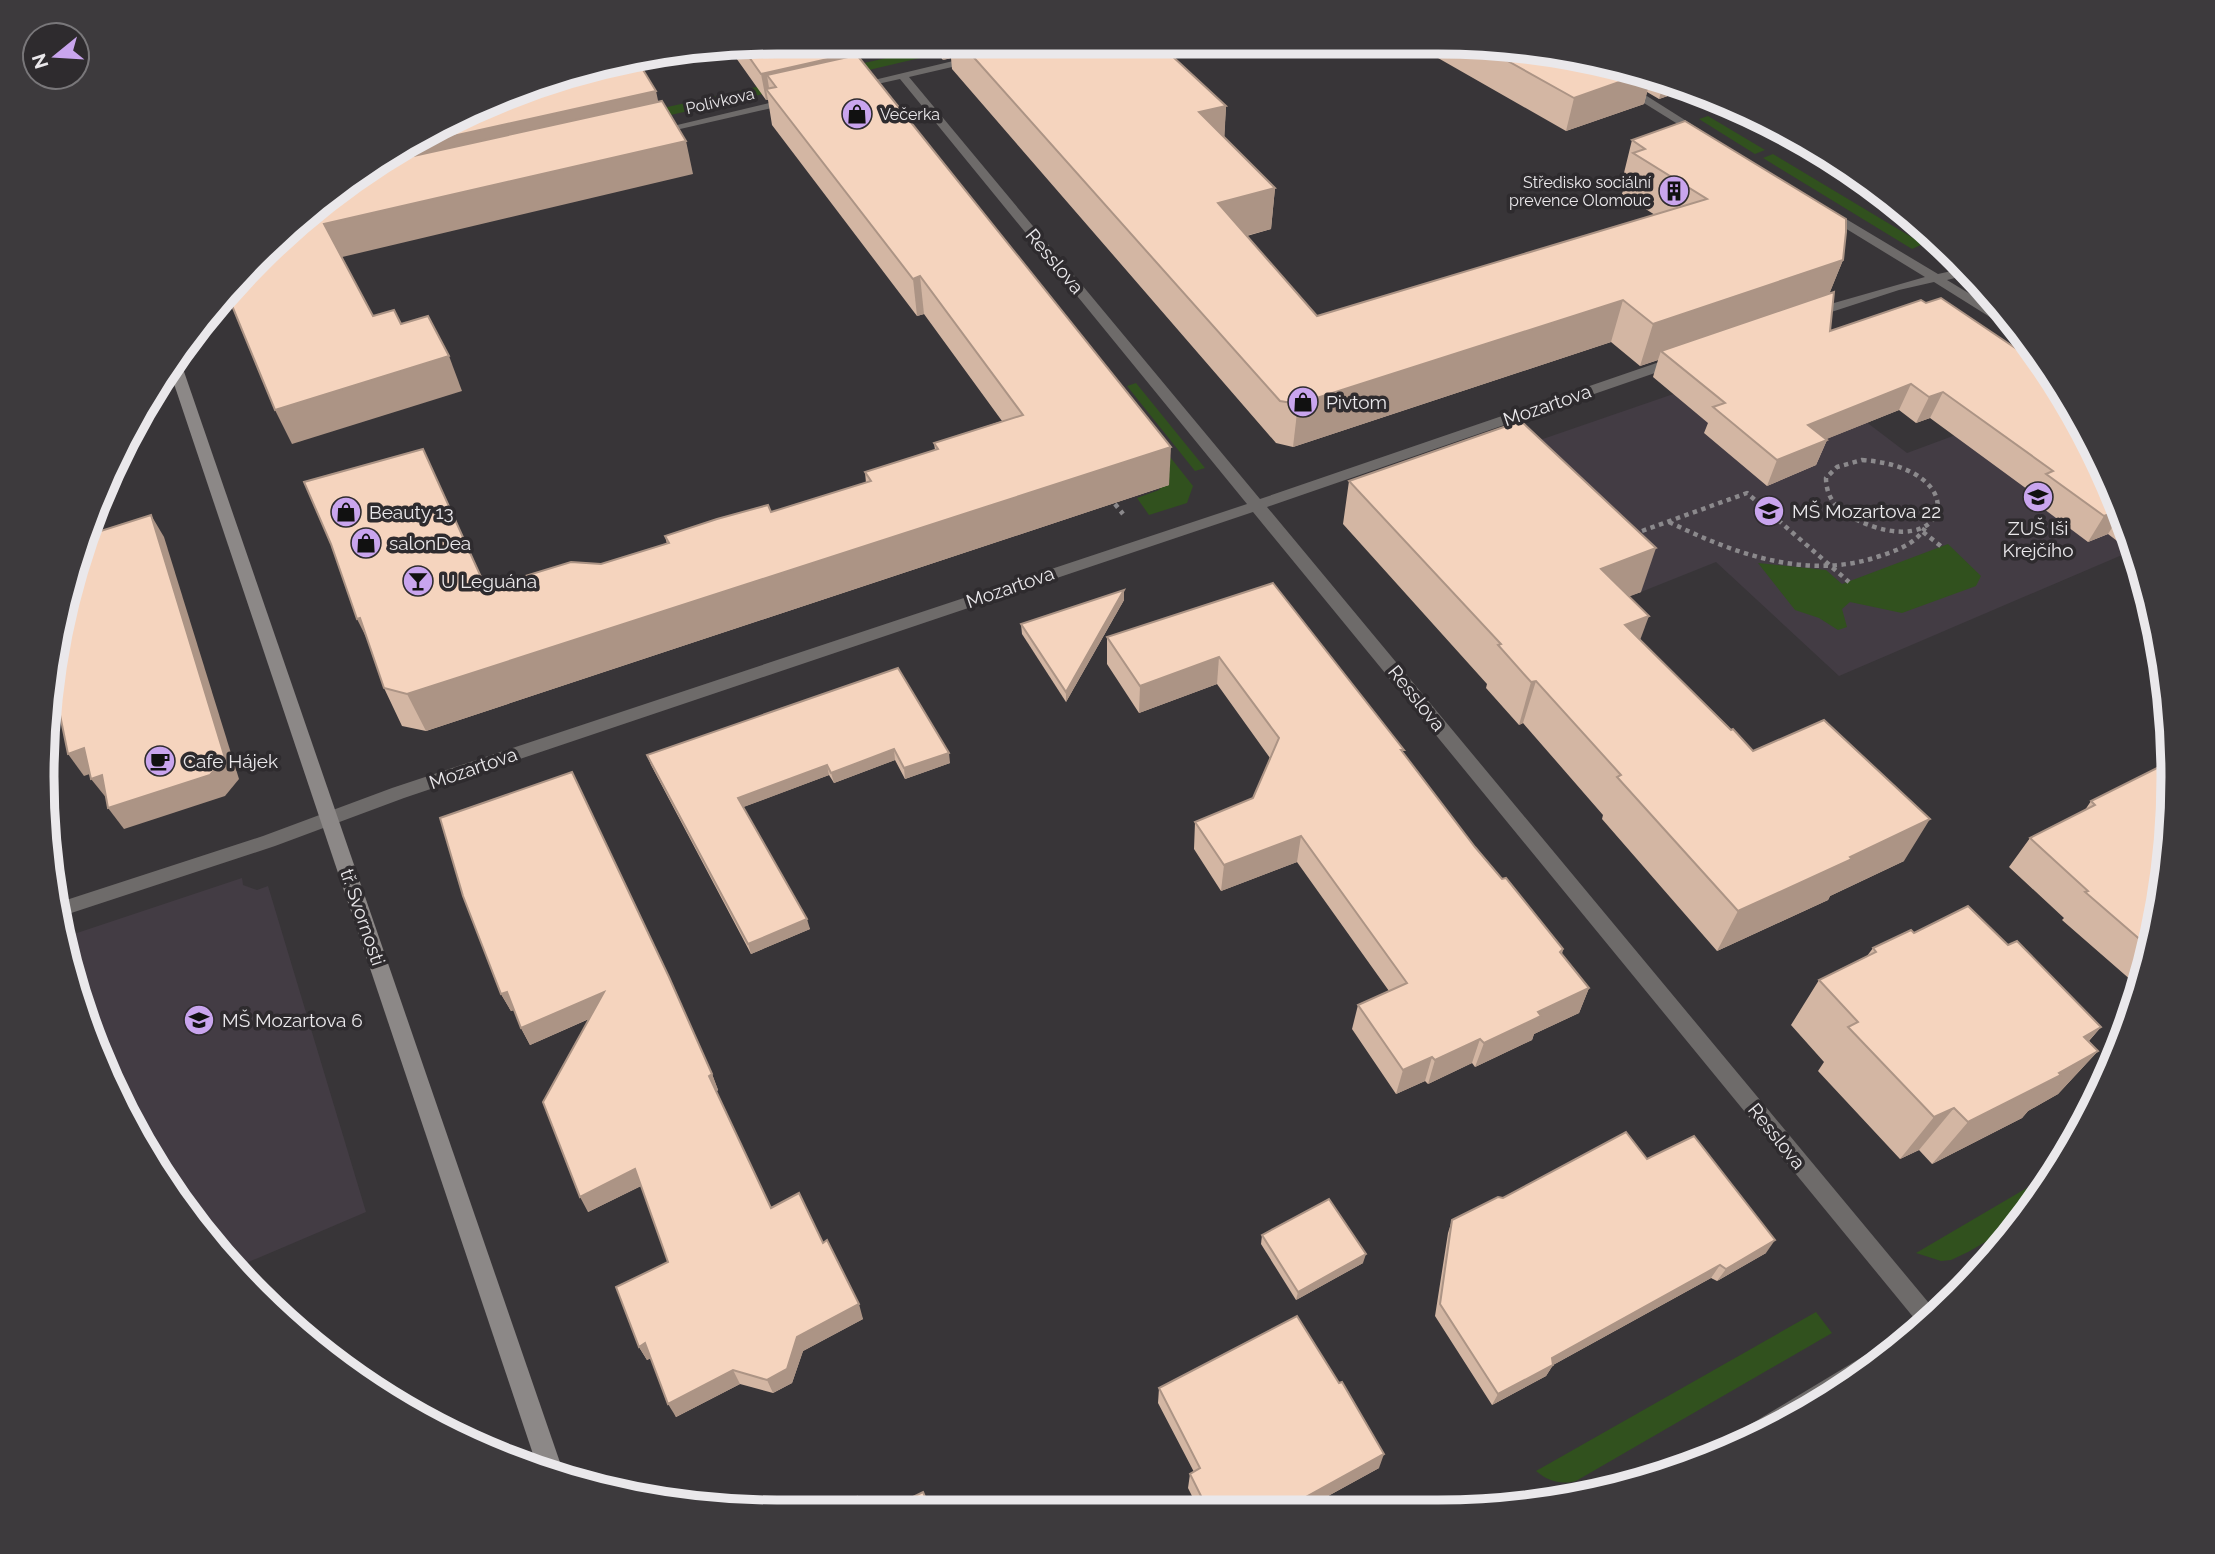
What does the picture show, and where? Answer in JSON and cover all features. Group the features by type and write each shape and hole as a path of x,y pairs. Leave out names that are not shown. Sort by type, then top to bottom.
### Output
{"street":[{"path":"847,88 980,57"},
{"name":"Resslova","path":"901,75 1923,1313"},
{"path":"1619,83 1712,140"},
{"name":"Polívkova","path":"644,135 807,97"},
{"path":"1816,205 1990,311"},
{"path":"1801,318 1866,296 1956,274"},
{"name":"Mozartova","path":"66,907 1685,358"},
{"name":"tř. Svornosti","path":"177,373 548,1462"}],"path":[{"path":"1669,522 1700,538 1774,562 1829,566 1853,564 1880,557 1919,539 1940,512 1940,499 1925,481 1901,467 1871,461 1844,463 1832,470 1825,480 1825,491 1832,504 1845,516 1884,531 1904,533 1926,527"},
{"path":"1642,531 1747,493 1849,582"},
{"path":"1923,532 1942,547"}],"shaded area":[{"name":"MŠ Mozartova 22","path":"1781,357 1907,453 2054,399 2106,500 2125,554 1839,676 1716,562 1641,592 1499,454"},
{"name":"MŠ Mozartova 6","path":"242,878 243,885 257,890 268,886 366,1212 244,1264 176,1179 129,1097 109,1054 93,1009 72,935"}],"green space":[{"path":"904,54 937,54 839,77 833,70"},
{"path":"819,73 824,80 605,130 601,122"},
{"path":"1708,116 1765,150 1755,154 1699,119"},
{"path":"1773,154 1923,244 1912,249 1763,158"},
{"path":"1136,383 1205,468 1195,471 1127,386"},
{"path":"1140,419 1193,486 1187,503 1149,515 1137,498 1159,490 1165,479"},
{"path":"1948,544 1981,576 1976,586 1902,613 1850,602 1842,609 1847,627 1838,630 1819,618 1795,610 1758,563 1826,570 1842,584"},
{"path":"2037,1182 1996,1236 1951,1260 1941,1261 1916,1253"},
{"path":"1816,1312 1832,1333 1576,1481 1554,1481 1536,1471"}],"building":[{"path":"850,54 761,74 748,55"},
{"path":"971,54 1170,54 1226,106 1199,112 1275,188 1218,203 1317,316 1707,199 1633,153 1645,149 1632,140 1685,121 1846,219 1843,260 1653,324 1623,300 1298,404 1280,401"},
{"path":"857,55 1171,447 407,694 384,688 360,618 357,619 331,544 304,482 423,449 486,588 571,562 601,564 669,543 665,536 717,519 768,505 771,512 871,481 865,472 938,449 934,443 1023,415 920,276 913,279 766,89 776,87 767,75"},
{"path":"1501,57 1579,68 1627,79 1574,98"},
{"path":"641,67 656,91 438,139 500,109 590,79 636,68"},
{"path":"662,101 686,141 324,224 373,316 394,310 401,324 428,316 449,356 275,410 231,304 300,234 375,176 405,158"},
{"path":"1834,292 1830,331 1921,300 1926,303 1941,298 2023,353 2064,416 2111,513 2104,516 2046,474 2053,471 1943,392 1929,397 1911,384 1808,425 1827,440 1777,460 1713,407 1725,403 1661,351"},
{"path":"1521,421 1656,548 1601,569 1649,616 1625,625 1731,730 1733,729 1753,751 1824,720 1930,819 1850,857 1852,859 1738,911 1617,777 1621,775 1536,681 1531,682 1498,645 1501,644 1349,481"},
{"path":"151,515 225,758 210,775 108,808 102,775 91,779 84,748 68,754 58,706 68,636 98,532"},
{"path":"1273,583 1404,750 1401,750 1475,847 1502,879 1506,878 1563,949 1560,952 1589,988 1538,1012 1541,1016 1484,1043 1480,1039 1435,1060 1432,1057 1403,1070 1358,1005 1407,983 1301,836 1224,865 1195,822 1253,798 1279,738 1219,657 1140,686 1107,637"},
{"path":"1124,590 1066,692 1021,624"},
{"path":"898,668 949,753 904,768 894,749 831,773 827,765 738,798 807,919 748,944 647,755"},
{"path":"2161,766 2155,871 2142,941 2085,892 2088,891 2030,838 2095,805 2091,801"},
{"path":"572,772 669,977 712,1074 709,1076 771,1208 799,1193 823,1243 827,1240 859,1304 797,1337 787,1369 767,1380 733,1370 668,1404 645,1343 639,1347 616,1287 668,1262 635,1169 580,1197 543,1102 604,992 521,1028 507,992 501,994 463,896 440,818"},
{"path":"1968,906 2008,945 2017,941 2101,1027 2084,1037 2098,1051 2059,1073 2061,1075 1968,1122 1954,1108 1934,1117 1848,1027 1858,1022 1819,980 1876,952 1873,948 1911,930 1914,933"},
{"path":"1626,1132 1647,1159 1694,1136 1775,1240 1726,1269 1720,1265 1552,1358 1553,1365 1498,1394 1440,1304 1452,1220 1498,1197 1503,1198"},
{"path":"1329,1199 1366,1254 1298,1292 1262,1235"},
{"path":"1297,1316 1339,1383 1342,1382 1384,1454 1301,1500 1203,1500 1190,1474 1200,1468 1159,1388"},
{"path":"923,1492 926,1500 907,1500"}],"place":[{"name":"Večerka","path":"857,114"},
{"name":"Středisko sociální prevence Olomouc","path":"1674,191"},
{"name":"Pivtom","path":"1303,402"},
{"name":"ZUŠ Iši Krejčího","path":"2038,497"},
{"name":"MŠ Mozartova 22","path":"1769,511"},
{"name":"Beauty 13","path":"346,512"},
{"name":"salonDea","path":"366,543"},
{"name":"U Leguána","path":"418,581"},
{"name":"Cafe Hájek","path":"160,761"},
{"name":"MŠ Mozartova 6","path":"199,1020"}]}
